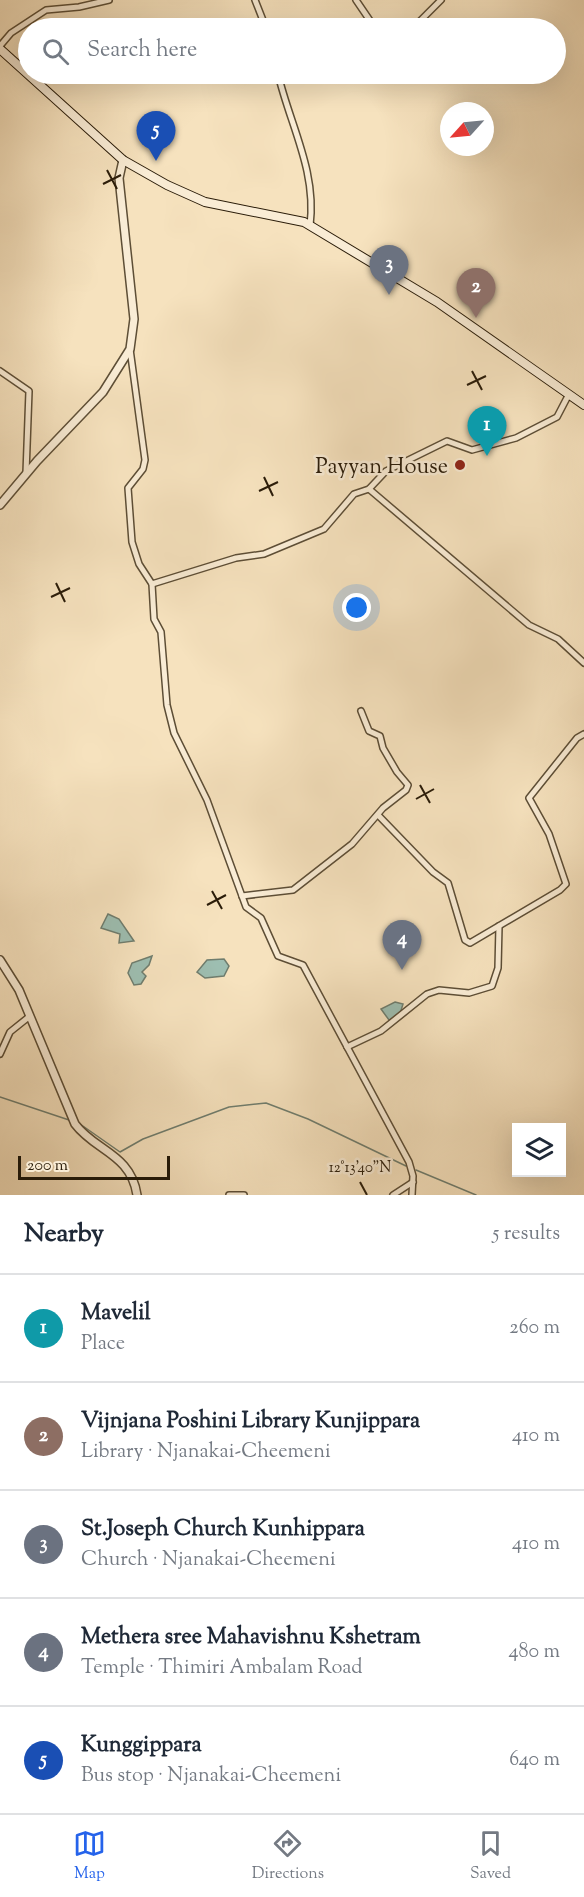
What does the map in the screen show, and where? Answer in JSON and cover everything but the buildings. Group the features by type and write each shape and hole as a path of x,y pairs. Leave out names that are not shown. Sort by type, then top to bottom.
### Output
{"main road":[{"path":"0,47 18,64"},
{"path":"40,84 123,160 167,185 205,202 295,220 310,226 437,302 584,405"}],"street":[{"path":"34,18 46,10 79,7 109,0"},
{"path":"255,0 262,18"},
{"path":"356,0 368,18"},
{"path":"423,18 441,0"},
{"path":"0,47 11,33 18,28"},
{"path":"280,84 284,104 300,138 305,158 313,197 310,226"},
{"path":"123,160 119,178 134,319 130,349 145,460 143,469 128,488 130,531 139,564 152,584 154,619 161,632 167,705 174,733 207,800 246,907 261,918 278,956 303,965 409,1162 413,1182 412,1195"},
{"path":"0,505 26,473 103,392 130,349"},
{"path":"0,371 29,391 26,473"},
{"path":"152,584 236,558 264,554 324,529 354,494 369,489 386,471 447,441 472,450 489,447 537,429 557,417 569,394"},
{"path":"369,489 529,625 558,639 584,663"},
{"path":"242,896 293,890 352,844 378,815 406,790 408,785 397,772 383,748 380,736 369,731 361,711"},
{"path":"378,815 433,872 448,883 465,940 470,943 560,890 566,884 549,834 529,798 577,738 584,734"},
{"path":"347,1047 381,1031 427,994 439,990 469,993 492,986 498,968 499,926"},
{"path":"0,960 19,990 75,1124 82,1134 110,1151 135,1182 137,1195"},
{"path":"0,1054 10,1032 30,1016"},
{"path":"393,1195 413,1182"},
{"path":"229,1195 244,1195"}],"shaded area":[{"path":"108,914 119,919 134,941 119,943 120,934 101,928"},
{"path":"152,956 149,965 142,972 146,976 141,984 134,985 128,973 132,963"},
{"path":"224,959 229,966 224,976 205,978 197,972 207,960"},
{"path":"395,1002 403,1004 399,1017 389,1020 381,1009"}],"waterway":[{"path":"0,1097 69,1120"},
{"path":"80,1124 120,1152 143,1139 229,1107 266,1103 308,1119 406,1166"},
{"path":"416,1170 476,1195"}],"place":[{"name":"Kunggippara","path":"156,161"},
{"name":"St.Joseph Church Kunhippara","path":"389,295"},
{"name":"Vijnjana Poshini Library Kunjippara","path":"476,318"},
{"name":"Mavelil","path":"487,456"},
{"name":"Payyan House","path":"460,465"},
{"name":"Methera sree Mahavishnu Kshetram","path":"402,970"}]}
